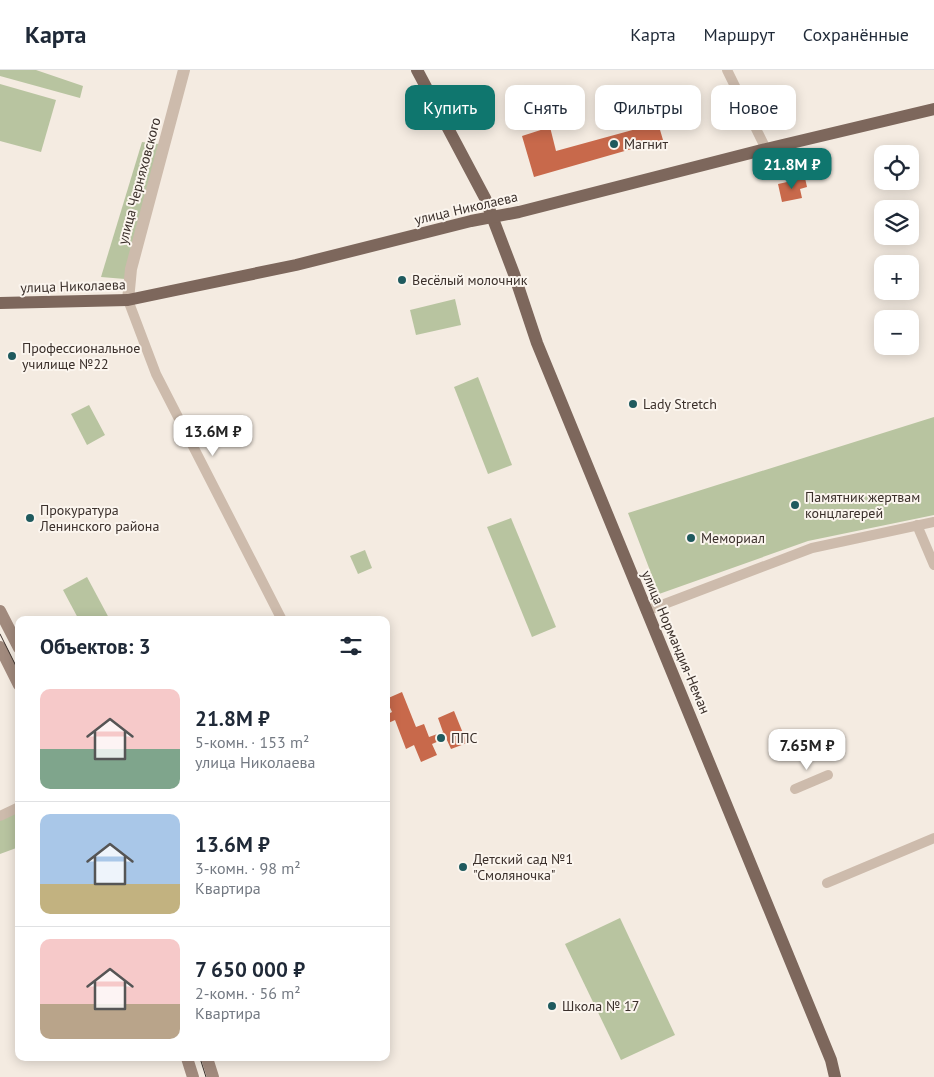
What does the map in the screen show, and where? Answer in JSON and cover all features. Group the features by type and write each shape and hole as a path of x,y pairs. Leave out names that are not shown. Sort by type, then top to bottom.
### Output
{"main road":[{"name":"улица Нормандия-Неман","path":"417,70 485,198 493,217 537,343 778,928 831,1060 835,1077"},
{"name":"улица Николаева","path":"0,303 128,300 296,266 370,246 519,212 766,149 934,109"},
{"path":"0,612 15,640"},
{"path":"0,647 15,677"},
{"path":"188,1061 193,1077"},
{"path":"208,1061 213,1077"}],"street":[{"name":"улица Черняховского","path":"128,300 131,269 184,70"},
{"path":"727,70 766,149"},
{"path":"128,300 156,374 280,616"},
{"path":"646,611 812,548 934,522"},
{"path":"917,525 934,565"},
{"path":"795,789 828,775"},
{"path":"0,816 15,809"},
{"path":"827,883 934,838"}],"green space":[{"path":"0,70 36,70 83,86 80,98 0,76"},
{"path":"0,84 56,100 41,152 0,141"},
{"path":"142,142 159,144 125,279 101,277"},
{"path":"455,299 461,325 416,335 410,310"},
{"path":"478,377 512,465 488,474 454,387"},
{"path":"89,405 105,435 87,445 71,414"},
{"path":"934,417 934,515 808,541 659,594 628,513"},
{"path":"511,518 556,627 532,637 487,527"},
{"path":"365,550 372,568 358,574 350,556"},
{"path":"87,577 108,616 77,616 63,590"},
{"path":"15,813 15,848 0,854 0,820"},
{"path":"620,918 675,1035 621,1060 565,944"}],"building":[{"path":"541,130 551,130 556,151 632,130 660,130 663,140 534,177 522,136"},
{"path":"805,178 807,187 800,189 802,198 782,202 778,184"},
{"path":"402,692 416,727 424,724 429,737 443,732 438,718 454,711 467,743 451,749 446,738 432,744 437,755 421,762 414,745 406,749 395,720 390,722 390,713 392,712 390,697"}],"tram line":[{"path":"0,634 15,664"},
{"path":"201,1061 206,1077"}],"place":[{"name":"Магнит","path":"614,144"},
{"name":"Весёлый молочник","path":"402,280"},
{"name":"Профессиональное училище №22","path":"12,356"},
{"name":"Lady Stretch","path":"633,404"},
{"name":"Памятник жертвам концлагерей","path":"795,505"},
{"name":"Прокуратура Ленинского района","path":"30,518"},
{"name":"Мемориал","path":"691,538"},
{"name":"ППС","path":"441,738"},
{"name":"Детский сад №1 \"Смоляночка\"","path":"463,867"},
{"name":"Школа № 17","path":"552,1006"}]}
